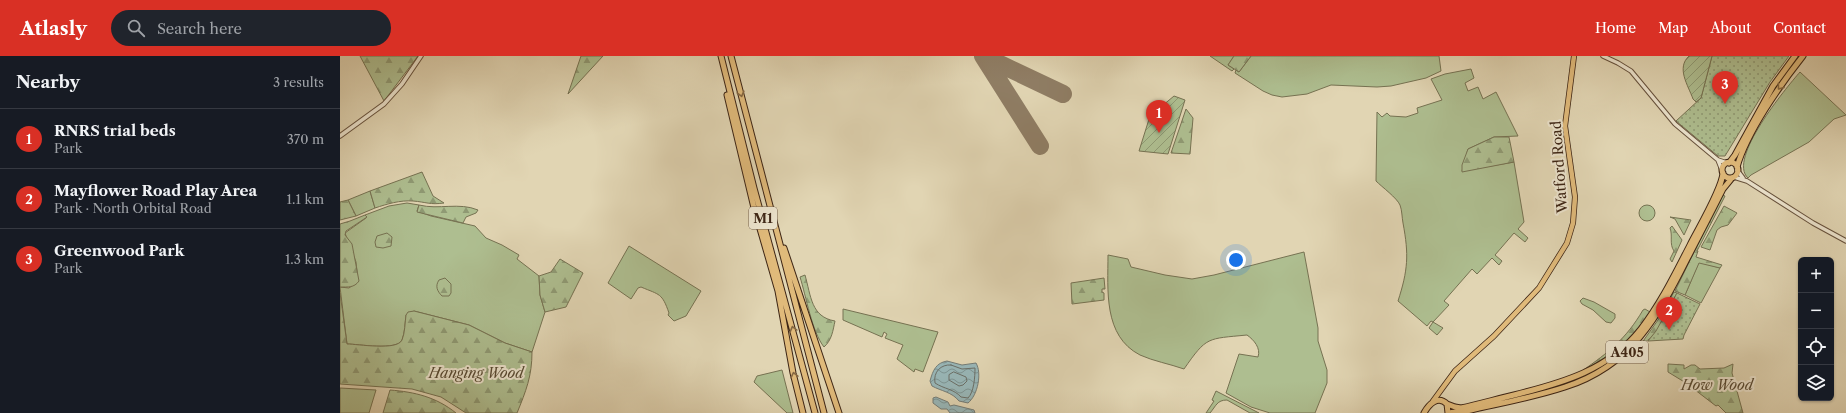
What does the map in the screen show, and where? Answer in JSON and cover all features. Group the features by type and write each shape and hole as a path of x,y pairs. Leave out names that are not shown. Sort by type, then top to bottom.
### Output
{"highway":[{"path":"720,56 750,192 778,291 793,373 803,413"},
{"name":"M1","path":"720,56 815,413"},
{"name":"M1","path":"731,56 824,413"},
{"path":"1795,56 1773,86 1735,155 1723,172 1728,178 1733,177 1740,157 1767,107 1803,56"},
{"path":"1728,163 1734,164 1737,169"},
{"name":"A405","path":"1446,402 1458,408 1466,407 1570,380 1597,367 1619,351 1635,336 1662,299 1720,184 1723,172"},
{"name":"A405","path":"1449,413 1468,411 1537,395 1582,381 1596,374 1621,357 1634,345 1654,320 1672,290 1723,189 1733,177"},
{"path":"766,190 802,304 839,413"},
{"path":"1570,380 1582,381"},
{"path":"1425,412 1433,402 1446,402 1449,413"}],"main road":[{"name":"Watford Road","path":"1433,402 1460,366 1499,330 1539,288 1561,254 1569,238 1573,223 1574,197 1565,128 1574,56"},
{"name":"Watford Road","path":"1573,64 1577,56"},
{"path":"1443,389 1446,402"}],"street":[{"path":"340,136 384,104 402,84 421,56"},
{"path":"1603,56 1631,71 1672,121 1718,160 1728,163"},
{"path":"1718,160 1723,172"},
{"path":"1737,169 1746,180 1813,224 1846,240"},
{"path":"1733,177 1746,180"}],"green space":[{"path":"360,56 418,56 384,101"},
{"path":"581,56 603,56 568,94"},
{"path":"1210,56 1234,56 1228,65 1234,69 1232,71"},
{"path":"1234,56 1251,56 1239,72 1228,65"},
{"path":"1251,56 1439,56 1441,71 1426,78 1391,86 1377,87 1331,85 1307,94 1282,97 1263,91 1235,73 1236,70 1239,72"},
{"path":"1689,56 1712,56 1701,98 1696,102 1688,88 1683,71 1685,61"},
{"path":"1712,56 1789,56 1770,82 1725,156 1718,156 1676,121 1701,98"},
{"path":"1471,69 1474,78 1465,83 1468,91 1478,87 1483,99 1496,92 1518,136 1494,137 1468,149 1462,171 1514,162 1524,222 1518,229 1528,238 1525,242 1514,233 1495,255 1502,261 1499,265 1492,258 1477,274 1472,269 1444,301 1449,305 1433,322 1431,321 1427,326 1398,301 1406,271 1406,244 1400,205 1393,196 1376,181 1377,112 1382,117 1387,113 1390,116 1406,117 1418,113 1417,108 1442,100 1431,79 1445,74"},
{"path":"1800,72 1846,115 1834,119 1809,142 1748,178 1744,169 1745,156 1752,140 1772,108"},
{"path":"1174,96 1185,100 1168,154 1139,151 1150,116"},
{"path":"1186,109 1193,118 1190,154 1171,153"},
{"path":"1494,137 1509,137 1514,162 1462,172 1462,165 1468,149"},
{"path":"422,172 433,196 444,203 431,204 403,201 375,208 370,191"},
{"path":"370,191 375,208 356,216 348,200"},
{"path":"1722,195 1725,196 1697,251 1696,257 1722,265 1720,268 1699,263 1685,295 1675,291"},
{"path":"348,200 356,216 340,220 340,202"},
{"path":"407,203 419,205 417,211 431,216 475,226 486,238 519,255 517,259 539,276 540,295 545,312 532,352 505,343 469,325 414,311 406,315 403,337 399,343 385,346 347,344 340,287 349,288 358,281 356,262 345,233 366,218 365,215 389,206"},
{"path":"419,205 434,207 456,206 478,210 476,213 466,217 463,223 417,212"},
{"path":"1647,205 1654,210 1655,213 1650,220 1647,221 1640,216 1639,213 1644,206"},
{"path":"1724,206 1737,213 1728,225 1717,230 1710,250 1701,247"},
{"path":"365,215 367,217 346,231 345,235 352,244 359,281 353,286 340,287 340,224"},
{"path":"1670,217 1691,220 1684,235 1675,219"},
{"path":"1672,226 1682,240 1672,262 1670,259 1674,251 1670,228"},
{"path":"387,233 392,237 391,246 383,248 376,247 375,242 377,236"},
{"path":"629,246 701,291 686,316 674,321 668,315 669,313 660,296 641,287 638,288 631,299 608,283"},
{"path":"1304,252 1318,328 1318,341 1327,370 1327,383 1315,413 1270,413 1251,407 1226,393 1239,354 1258,357 1258,347 1247,335 1224,337 1209,341 1198,350 1184,369 1140,355 1128,347 1119,336 1114,324 1108,297 1108,255 1128,259 1131,267 1165,275 1192,279 1214,275"},
{"path":"560,259 583,273 566,307 545,312 540,295 539,276 551,272"},
{"path":"1699,262 1720,268 1701,303 1685,295"},
{"path":"805,275 813,304 821,315 827,319 835,321 833,331 824,347 816,332 800,277"},
{"path":"445,278 451,284 451,293 449,296 442,296 437,288 439,280"},
{"path":"1104,278 1105,289 1102,289 1102,292 1104,293 1104,300 1072,304 1071,283"},
{"path":"1674,292 1677,293 1658,329 1641,344 1658,320"},
{"name":"Hanging Wood","path":"340,293 347,344 385,346 399,343 403,337 406,315 408,312 414,311 469,325 505,343 532,352 528,383 517,413 466,413 441,397 412,389 340,384"},
{"path":"1677,293 1700,304 1683,339 1648,341 1656,331"},
{"path":"1583,298 1594,302 1615,314 1615,318 1611,323 1606,322 1593,310 1582,304 1580,301"},
{"path":"843,309 938,332 923,372 915,369 914,372 897,359 903,345 885,338 887,334 884,332 882,337 843,320"},
{"path":"1645,309 1650,312 1644,322 1629,339 1602,360 1582,371 1601,358 1616,344 1630,329"},
{"path":"1433,322 1443,328 1437,335 1429,328"},
{"name":"How Wood","path":"1668,364 1684,365 1684,369 1691,365 1695,365 1700,369 1724,368 1733,364 1732,373 1743,413 1726,413 1718,405 1716,406 1686,383 1668,372"},
{"path":"782,370 793,413 787,413 754,382 757,376"},
{"path":"340,388 376,390 369,413 340,413"},
{"path":"390,390 425,396 441,403 456,413 383,413"},
{"path":"1216,391 1259,413 1250,413 1227,400 1224,400 1219,402 1210,413 1206,413 1214,401 1212,400"}],"water":[{"path":"947,361 962,365 976,363 978,367 979,378 977,389 968,403 959,401 950,394 932,386 930,381 934,370 940,363"},
{"path":"936,397 948,402 950,406 954,405 974,410 975,413 950,413 947,409 941,409 933,403 933,398"}],"runway":[{"path":"983,56 1040,146"},
{"path":"983,56 1063,94"}],"place":[{"name":"Greenwood Park","path":"1725,104"},
{"name":"RNRS trial beds","path":"1159,133"},
{"name":"Mayflower Road Play Area","path":"1669,330"}]}
